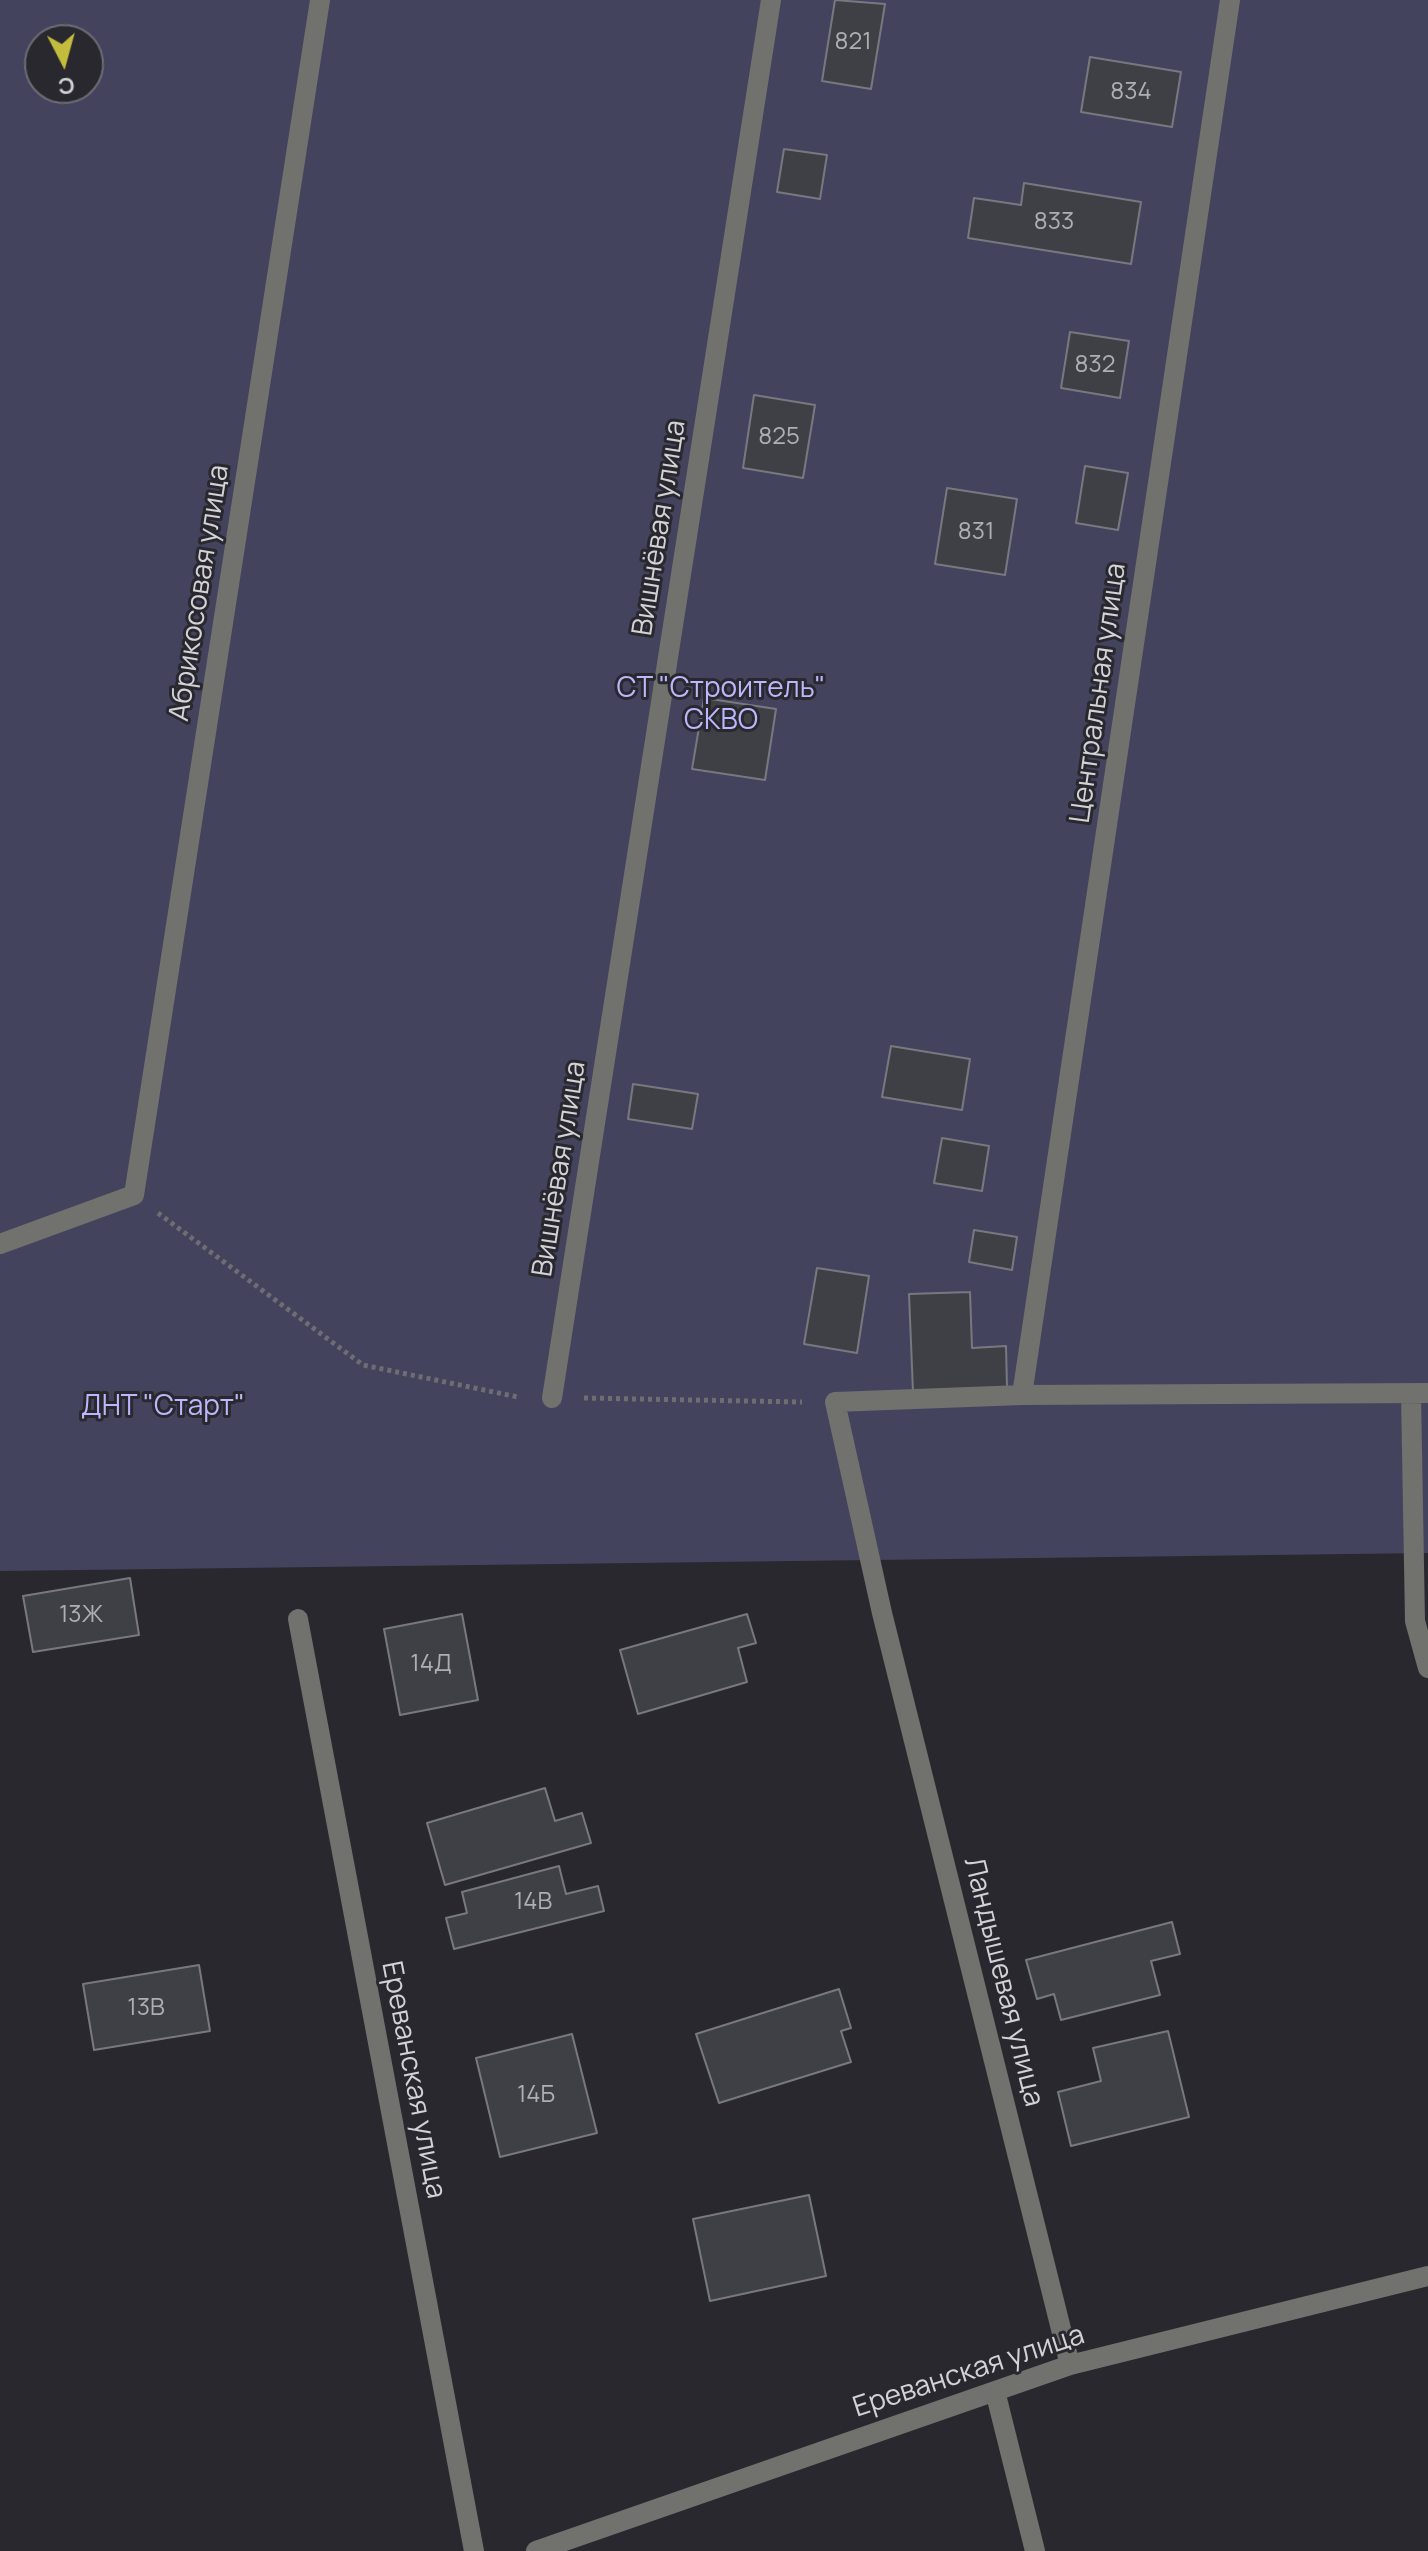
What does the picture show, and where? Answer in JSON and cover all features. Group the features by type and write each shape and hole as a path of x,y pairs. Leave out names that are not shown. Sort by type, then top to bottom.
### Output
{"street":[{"name":"Абрикосовая улица","path":"134,1195 320,0"},
{"name":"Вишнёвая улица","path":"552,1398 771,0"},
{"name":"Центральная улица","path":"1022,1395 1230,0"},
{"path":"0,1244 134,1195"},
{"path":"835,1402 1022,1395 1419,1393 1415,1621 1428,1668"},
{"name":"Ландышевая улица","path":"835,1402 882,1613 1070,2365"},
{"name":"Ереванская улица","path":"298,1619 474,2551"},
{"name":"Ереванская улица","path":"536,2551 559,2547 1070,2365 1428,2276"},
{"path":"995,2391 1035,2551"}],"path":[{"path":"134,1195 363,1365 512,1397 835,1402"}],"green space":[{"name":"СТ \"Строитель\" СКВО","path":"0,0 1428,0 1428,1553 0,1571"}],"building":[{"path":"835,0 885,4 871,89 822,81"},
{"path":"1090,57 1181,72 1172,127 1081,112"},
{"path":"784,149 827,155 820,199 777,192"},
{"path":"1024,183 1141,202 1131,264 968,238 974,198 1021,205"},
{"path":"1070,332 1129,341 1120,398 1061,388"},
{"path":"754,395 815,405 803,478 743,468"},
{"path":"1085,466 1128,473 1118,530 1076,523"},
{"path":"947,488 1017,499 1005,575 935,564"},
{"path":"704,698 776,709 765,780 692,769"},
{"path":"891,1046 970,1059 962,1110 882,1097"},
{"path":"633,1084 698,1094 692,1129 628,1119"},
{"path":"942,1138 989,1146 982,1191 934,1183"},
{"path":"974,1230 1017,1237 1012,1270 969,1262"},
{"path":"817,1268 869,1276 857,1353 804,1344"},
{"path":"970,1292 972,1348 1006,1346 1007,1388 913,1392 909,1294"},
{"path":"130,1578 139,1635 33,1652 23,1596"},
{"path":"462,1614 478,1700 400,1715 384,1629"},
{"path":"747,1614 756,1643 738,1648 747,1682 638,1714 620,1650"},
{"path":"545,1788 555,1821 582,1813 591,1843 445,1885 427,1823"},
{"path":"559,1866 566,1894 598,1886 604,1911 454,1949 446,1918 467,1913 462,1892"},
{"path":"1172,1922 1180,1954 1151,1961 1160,1995 1061,2020 1054,1994 1037,1999 1026,1960"},
{"path":"199,1965 210,2031 94,2050 83,1984"},
{"path":"839,1989 851,2028 841,2031 851,2062 719,2103 696,2034"},
{"path":"1168,2031 1189,2117 1071,2146 1058,2092 1101,2081 1093,2048"},
{"path":"572,2034 597,2133 500,2157 476,2058"},
{"path":"809,2195 826,2276 710,2301 693,2219"}],"park label":[{"name":"ДНТ \"Старт\"","path":"163,1407"}]}
